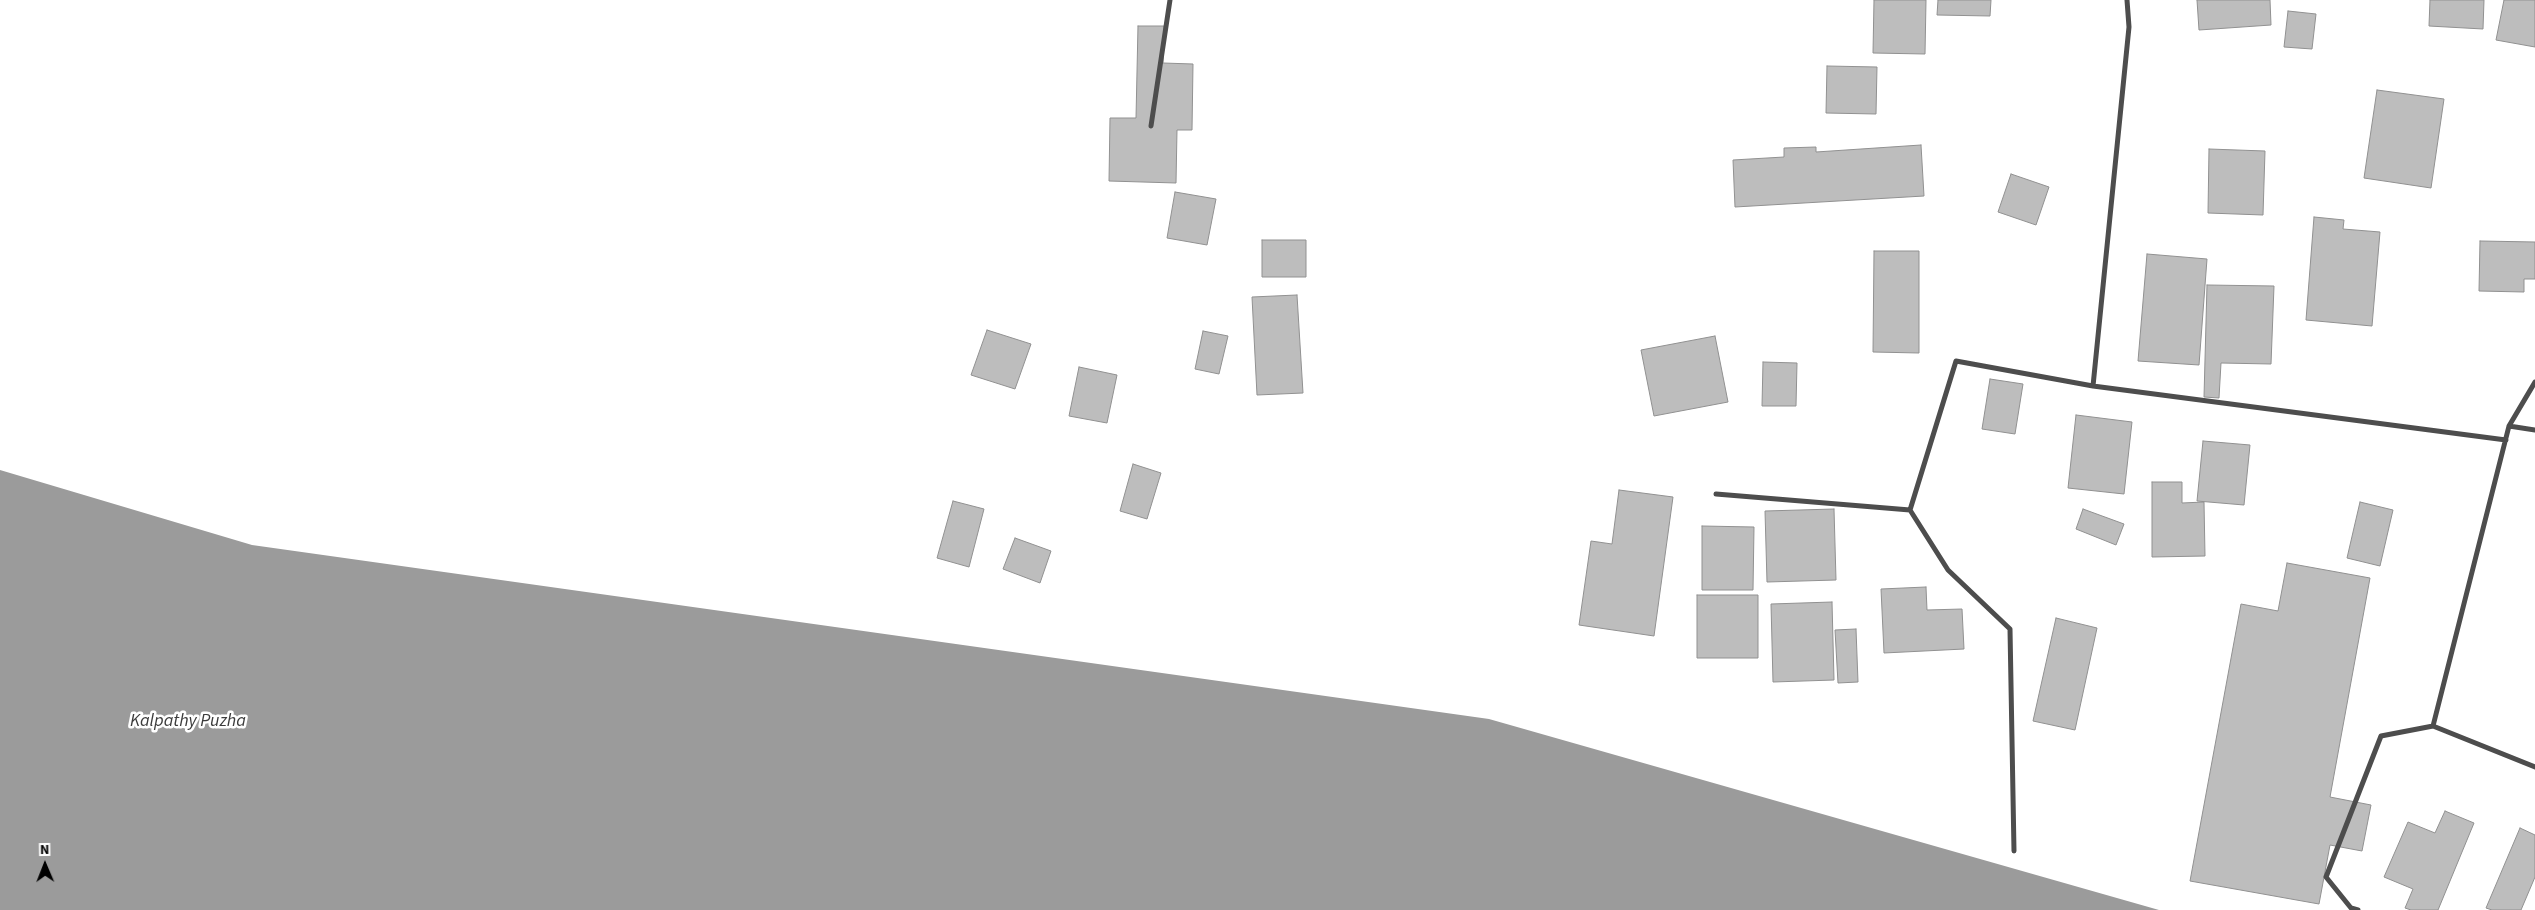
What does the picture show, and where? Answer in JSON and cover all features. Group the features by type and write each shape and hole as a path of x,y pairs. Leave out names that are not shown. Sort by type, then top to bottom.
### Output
{"street":[{"path":"1151,126 1170,0"},
{"path":"2093,386 2129,26 2127,0"},
{"path":"2014,851 2010,629 1948,570 1910,510 1956,361 2093,386 2506,440"},
{"path":"2433,726 2509,426 2535,382"},
{"path":"2509,426 2535,430"},
{"path":"1716,494 1910,510"},
{"path":"2358,910 2350,908 2326,877 2381,736 2433,726 2535,767"}],"water":[{"name":"Kalpathy Puzha","path":"0,470 252,545 1489,719 2159,910 0,910"}],"building":[{"path":"1874,0 1926,0 1925,54 1873,53"},
{"path":"1938,0 1991,0 1990,16 1937,15"},
{"path":"2197,0 2270,0 2271,25 2199,30"},
{"path":"2430,0 2484,0 2483,29 2429,26"},
{"path":"2504,0 2535,0 2535,47 2496,40"},
{"path":"2288,11 2316,14 2312,49 2284,47"},
{"path":"1138,26 1164,26 1163,63 1193,64 1192,130 1177,130 1176,183 1109,181 1110,118 1136,118"},
{"path":"1827,66 1877,67 1876,114 1826,113"},
{"path":"2377,90 2444,99 2431,188 2364,178"},
{"path":"1921,145 1924,196 1735,207 1733,160 1784,157 1784,148 1816,147 1816,152"},
{"path":"2209,149 2265,151 2263,215 2208,213"},
{"path":"2011,174 2049,187 2036,225 1998,212"},
{"path":"1175,192 1216,199 1207,245 1167,238"},
{"path":"2314,217 2344,220 2343,229 2380,232 2372,326 2306,320"},
{"path":"1262,240 1306,240 1306,277 1262,277"},
{"path":"2480,241 2535,242 2535,279 2524,279 2524,292 2479,291"},
{"path":"1874,251 1919,251 1919,353 1873,352"},
{"path":"2147,254 2207,259 2199,365 2138,361"},
{"path":"2207,285 2274,286 2271,364 2221,363 2219,398 2204,397"},
{"path":"1297,295 1303,393 1257,395 1252,297"},
{"path":"987,330 1031,344 1015,389 971,375"},
{"path":"1203,331 1228,336 1219,374 1195,369"},
{"path":"1715,336 1728,402 1654,416 1641,350"},
{"path":"1763,362 1797,363 1796,406 1762,406"},
{"path":"1079,367 1117,375 1107,423 1069,416"},
{"path":"1990,379 2023,384 2015,434 1982,429"},
{"path":"2076,415 2132,422 2124,494 2068,488"},
{"path":"2203,441 2250,445 2244,505 2197,501"},
{"path":"1133,464 1161,473 1147,519 1120,511"},
{"path":"2152,482 2182,482 2182,503 2204,502 2205,556 2152,557"},
{"path":"1619,490 1673,497 1654,636 1579,625 1591,541 1612,544"},
{"path":"953,501 984,509 969,567 937,558"},
{"path":"2360,502 2393,510 2380,566 2347,558"},
{"path":"1834,509 1836,580 1767,582 1765,511"},
{"path":"2083,509 2124,524 2116,545 2076,529"},
{"path":"1702,526 1754,527 1753,590 1702,590"},
{"path":"1015,538 1051,551 1040,583 1003,569"},
{"path":"2287,563 2370,578 2330,797 2371,805 2362,851 2330,845 2319,904 2190,881 2241,604 2278,611"},
{"path":"1926,587 1927,610 1962,609 1964,649 1884,653 1881,589"},
{"path":"1697,595 1758,595 1758,658 1697,658"},
{"path":"1832,602 1834,680 1773,682 1771,604"},
{"path":"2056,618 2097,628 2075,730 2033,721"},
{"path":"1856,629 1858,682 1838,683 1835,630"},
{"path":"2445,811 2474,823 2438,910 2411,910 2405,908 2413,889 2384,877 2408,822 2435,833"},
{"path":"2520,828 2535,835 2535,877 2521,910 2492,910 2486,908"}]}
